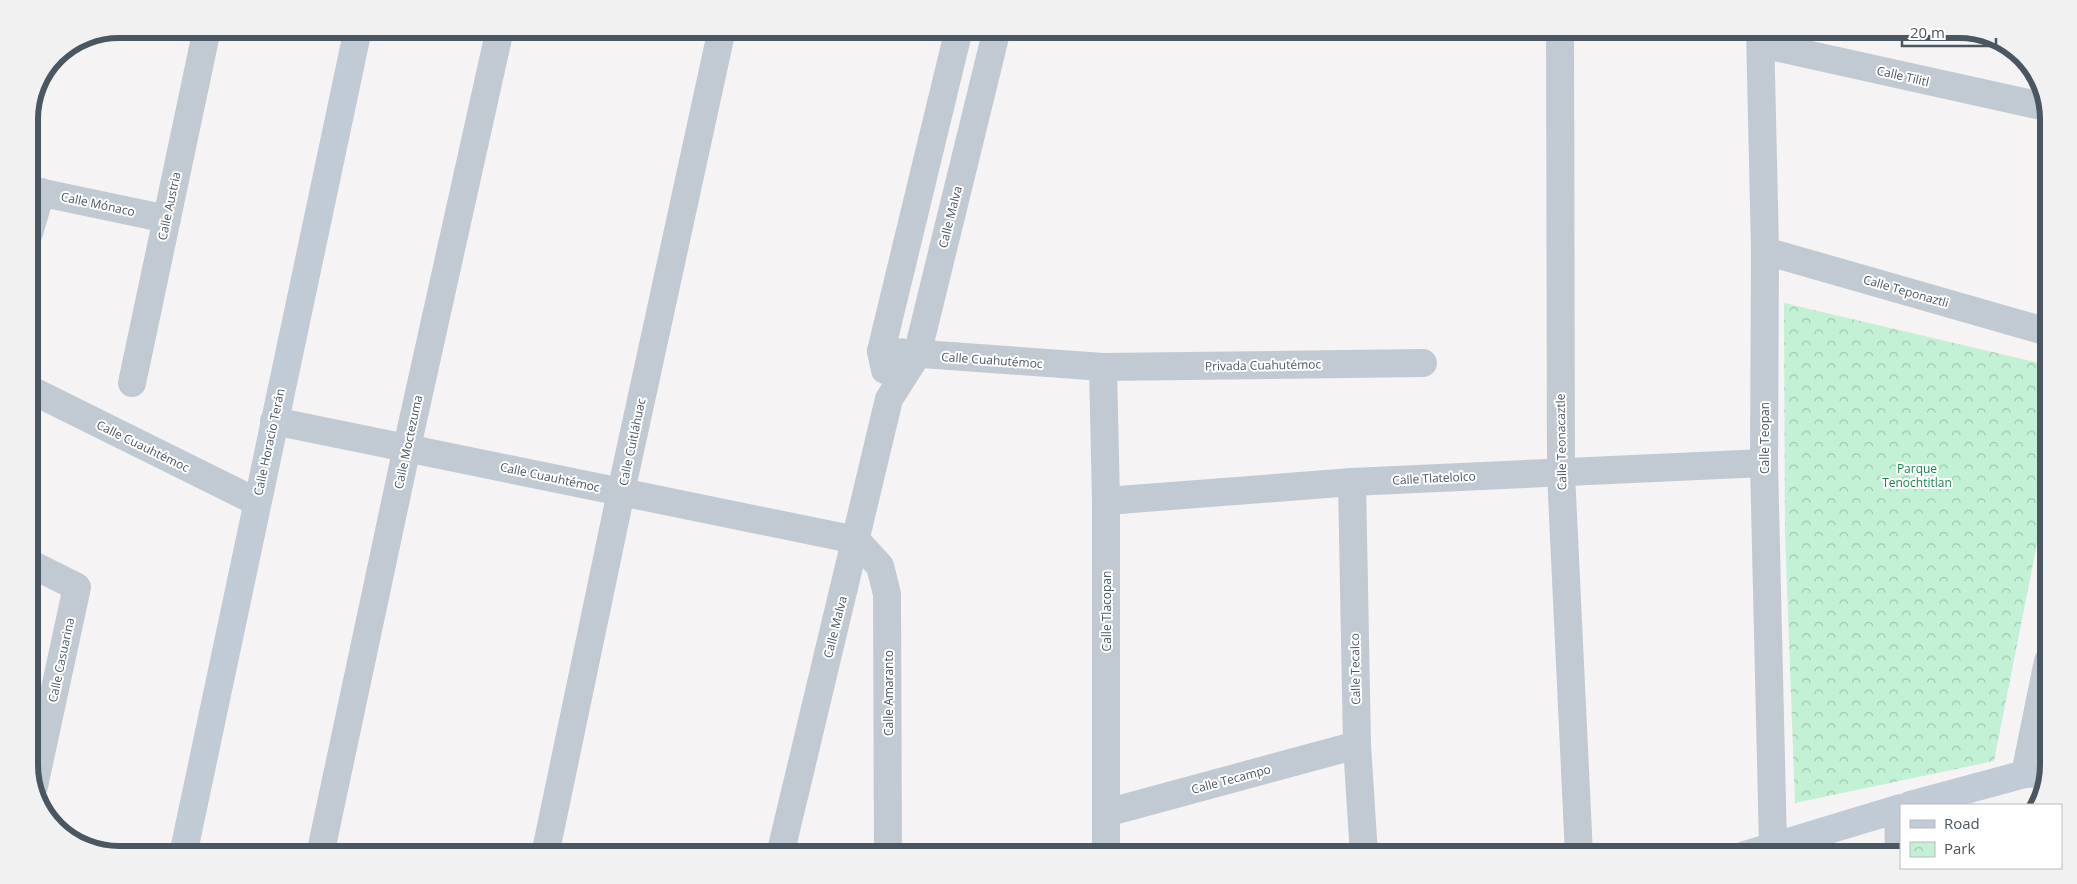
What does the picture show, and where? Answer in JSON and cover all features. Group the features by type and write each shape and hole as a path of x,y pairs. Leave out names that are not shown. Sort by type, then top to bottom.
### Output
{"street":[{"name":"Calle Austria","path":"132,383 205,38"},
{"name":"Calle Horacio Terán","path":"184,846 356,38"},
{"name":"Calle Moctezuma","path":"322,846 407,447 498,38"},
{"name":"Calle Cuitláhuac","path":"547,846 621,492 720,38"},
{"name":"Calle Malva","path":"889,399 881,352 957,38"},
{"name":"Calle Malva","path":"782,846 889,399 916,355 995,38"},
{"name":"Calle Teonacaztle","path":"1560,38 1560,473 1579,846"},
{"name":"Calle Teopan","path":"1760,38 1765,250 1764,463 1773,846"},
{"name":"Calle Tilitl","path":"1768,38 2038,105"},
{"name":"Calle Mónaco","path":"38,192 166,219"},
{"name":"Calle Teponaztli","path":"1765,250 2039,329"},
{"name":"Calle Cuahutémoc","path":"881,352 1103,367"},
{"name":"Privada Cuahutémoc","path":"1103,367 1424,363"},
{"name":"Calle Tlacopan","path":"1103,367 1106,501 1106,846"},
{"name":"Calle Cuauhtémoc","path":"38,393 257,502"},
{"name":"Calle Cuauhtémoc","path":"274,421 856,540"},
{"name":"Calle Tlatelolco","path":"1106,501 1352,482 1764,463"},
{"name":"Calle Tecalco","path":"1352,482 1357,745 1363,846"},
{"name":"Calle Amaranto","path":"856,540 880,566 887,594 888,846"},
{"name":"Calle Casuarina","path":"38,568 77,587 38,767"},
{"path":"1918,804 2036,773 2040,736"},
{"name":"Calle Tecampo","path":"1106,814 1357,745"},
{"path":"1776,846 1900,809"}],"green space":[{"name":"Parque Tenochtitlan","path":"1784,303 2039,363 2040,530 1994,761 1795,803 1785,533"}]}
